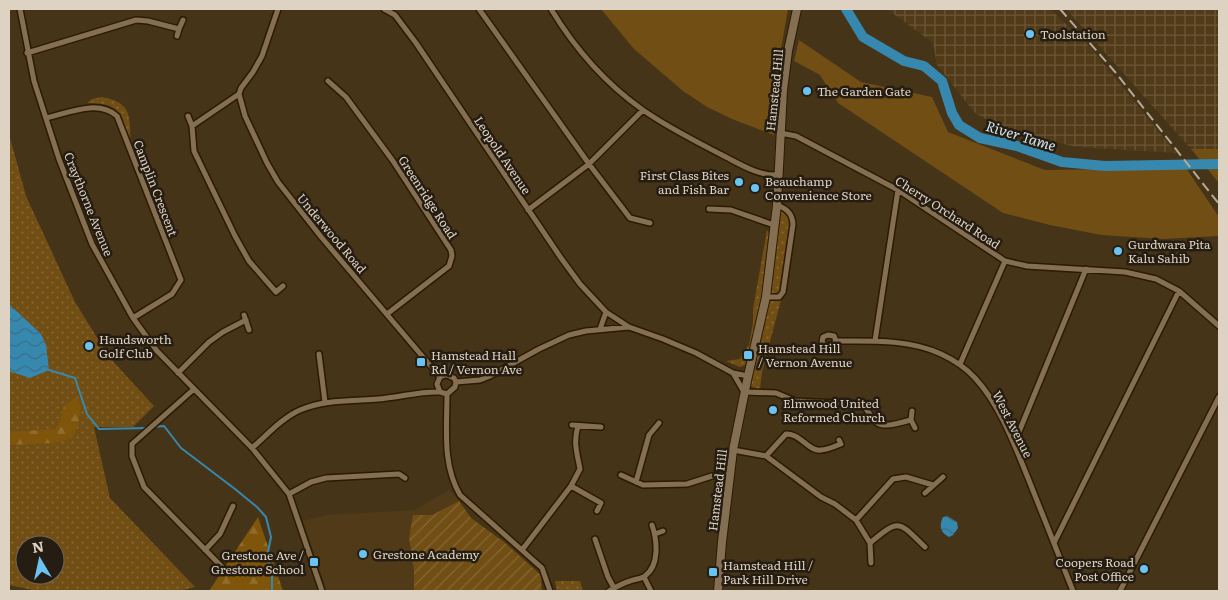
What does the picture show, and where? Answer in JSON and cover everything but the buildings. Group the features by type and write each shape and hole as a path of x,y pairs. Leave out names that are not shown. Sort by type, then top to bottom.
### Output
{"main road":[{"name":"Hamstead Hill","path":"718,591 733,450 766,297 777,205 784,80 796,9"}],"street":[{"name":"Craythorne Avenue","path":"20,9 27,53 59,159 92,244 133,318 157,350 252,448 289,494"},
{"path":"192,126 239,94 262,56 278,9"},
{"name":"Leopold Avenue","path":"384,9 395,14 416,43 560,258 580,284 606,312 629,327"},
{"path":"479,9 589,164 630,218 650,223"},
{"path":"552,9 564,30 588,59 612,84 643,110 691,139 754,171 768,176 778,175"},
{"path":"27,53 136,20 179,29"},
{"path":"177,36 184,20"},
{"name":"Greenridge Road","path":"328,81 346,97 381,145 451,250 452,256 449,266 387,314"},
{"name":"Underwood Road","path":"239,94 245,116 278,182 322,238 441,378"},
{"name":"Camplin Crescent","path":"46,118 98,107 111,110 117,116 181,280 172,294 133,318"},
{"path":"528,210 589,164 643,110"},
{"path":"188,116 192,126 194,151 239,244 249,261 276,292 283,286"},
{"name":"Cherry Orchard Road","path":"780,133 796,136 898,190 1005,261 1027,266 1125,272 1156,279 1179,292 1219,326"},
{"path":"876,341 898,190"},
{"path":"766,297 779,297 783,292 793,224 789,212 777,205"},
{"path":"709,209 731,210 774,226"},
{"path":"960,364 1005,261"},
{"path":"1014,444 1086,269"},
{"path":"1054,543 1179,292"},
{"path":"600,329 606,312"},
{"path":"178,373 210,342 245,318 249,330"},
{"path":"456,382 480,380 569,335 600,329 629,327 696,353 733,373 748,376"},
{"name":"West Avenue","path":"836,340 876,341 912,345 940,353 960,364 976,378 994,403 1014,444 1073,591"},
{"path":"319,354 325,402"},
{"path":"733,373 744,392 776,392 795,401 860,404 867,408 876,422 883,425 911,420"},
{"path":"426,392 441,378 451,376 456,382"},
{"path":"440,392 438,388 441,378"},
{"path":"252,448 286,418 300,410 325,402 388,398 426,392 447,394 454,390 456,382"},
{"path":"194,389 132,444 132,456 144,487 223,568"},
{"path":"447,394 447,464 454,486 460,495 542,568 550,591"},
{"path":"1120,591 1219,397"},
{"path":"912,410 911,420 915,428"},
{"path":"636,482 649,436 659,423"},
{"path":"522,550 571,486 580,469 575,450 575,426 601,427"},
{"path":"766,456 786,434 792,433 815,450 822,450 841,444 839,440"},
{"path":"733,450 766,456 821,497 835,504 856,520 870,543 871,563"},
{"path":"322,591 289,494 312,482 326,478 398,474 405,478"},
{"path":"621,475 643,485 686,484 712,476 730,474"},
{"path":"856,520 893,479 906,477 933,485"},
{"path":"925,493 943,477"},
{"path":"571,486 601,503 597,512"},
{"path":"205,550 220,534 233,506"},
{"path":"870,543 890,526 899,524 925,547"},
{"path":"591,547 596,541 612,590 630,581 644,577 651,570 655,561 655,534 652,525"},
{"path":"655,534 663,531"},
{"path":"644,577 651,591"}],"shaded area":[{"path":"601,9 788,9 781,49 774,135 707,107 683,91 634,49"},
{"path":"887,9 1050,9 1090,47 1176,153 1077,147 1007,131 975,113 937,65 933,43"},
{"path":"1066,9 1219,9 1219,149 1191,149"},
{"path":"799,40 861,82 932,97 948,132 1045,170 1186,168 1219,217 1219,236 1163,239 1101,235 1003,213 838,103 820,75 794,61"},
{"path":"102,97 118,102 127,111 130,123 130,140 117,111 106,105 87,103 92,99"},
{"name":"Handsworth Golf Club","path":"9,134 26,196 75,302 109,357 154,406 133,427 94,427 110,498 195,587 180,591 37,591 9,585"},
{"path":"1191,149 1219,149 1219,183"},
{"path":"780,209 785,210 791,219 782,290 775,294 769,293"},
{"path":"767,230 770,235 762,304 745,365 740,367 726,361 740,359 749,345 753,323 753,309"},
{"path":"781,300 762,372 760,389 752,387 750,384 768,303 769,301"},
{"name":"Grestone Academy","path":"449,490 459,501 432,515 409,538 414,570 414,591 327,591 303,521 327,515 415,510"},
{"path":"459,501 471,518 504,542 542,576 542,591 414,591 414,570 409,538 413,515 432,515"},
{"path":"555,581 580,581 583,591 557,591"}],"green space":[{"path":"76,397 81,406 78,425 72,438 53,443 9,445 9,432 57,429 64,406"},
{"path":"258,517 283,591 209,591"}],"water":[{"path":"9,304 41,334 46,345 49,370 30,378 9,371"},
{"path":"947,516 957,522 958,528 949,537 942,531 941,526 943,517"}],"waterway":[{"name":"River Tame","path":"846,9 863,37 904,61 924,66 942,81 952,113 959,125 980,138 1017,146 1062,162 1105,166 1219,164"},
{"path":"49,370 75,378 87,414 99,429 148,428"},
{"path":"152,427 164,426 181,448 235,489 266,517 271,537 267,557 272,570 272,591"}],"railway":[{"path":"1060,9 1116,73 1219,204"}],"place":[{"name":"Toolstation","path":"1030,34"},
{"name":"The Garden Gate","path":"807,91"},
{"name":"First Class Bites and Fish Bar","path":"739,182"},
{"name":"Beauchamp Convenience Store","path":"755,188"},
{"name":"Gurdwara Pita Kalu Sahib","path":"1118,251"},
{"name":"Handsworth Golf Club","path":"89,346"},
{"name":"Hamstead Hill / Vernon Avenue","path":"748,355"},
{"name":"Hamstead Hall Rd / Vernon Ave","path":"421,362"},
{"name":"Elmwood United Reformed Church","path":"773,410"},
{"name":"Grestone Academy","path":"363,554"},
{"name":"Grestone Ave / Grestone School","path":"314,562"},
{"name":"Coopers Road Post Office","path":"1144,569"},
{"name":"Hamstead Hill / Park Hill Drive","path":"713,572"}]}
